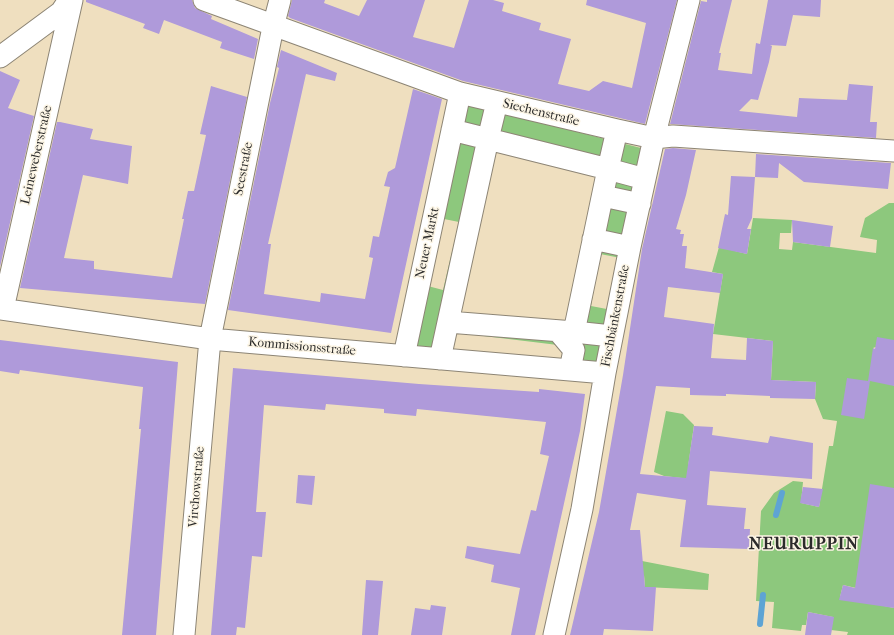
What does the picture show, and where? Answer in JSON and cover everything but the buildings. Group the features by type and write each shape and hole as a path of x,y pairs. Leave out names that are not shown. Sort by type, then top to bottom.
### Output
{"street":[{"name":"Leineweberstraße","path":"0,56 62,12 70,0"},
{"name":"Leineweberstraße","path":"1,309 70,0"},
{"name":"Siechenstraße","path":"204,0 460,93 617,130 654,138 673,136 894,151"},
{"name":"Seestraße","path":"210,339 273,26 280,0"},
{"name":"Fischbänkenstraße","path":"554,635 582,509 605,373 630,247 654,138 689,0"},
{"name":"Neuer Markt","path":"404,356 460,93"},
{"path":"440,359 497,102"},
{"path":"452,130 645,179"},
{"path":"570,370 574,350 566,331 593,239 617,130"},
{"path":"603,196 640,204"},
{"path":"593,239 630,247"},
{"name":"Kommissionsstraße","path":"1,309 210,339 605,373"},
{"path":"448,322 612,336"},
{"name":"Virchowstraße","path":"184,635 210,339"}],"green space":[{"path":"463,103 641,148 621,258 600,254 591,306 612,310 600,369 564,367 566,346 451,332 449,354 411,350 424,285 443,290 459,222 439,218","holes":["488,139 608,170 574,332 448,322"]},
{"path":"889,203 894,203 894,340 873,348 894,386 894,551 865,590 843,585 840,597 894,608 894,635 847,635 848,632 831,630 833,617 808,612 806,625 802,625 801,631 772,628 774,602 756,601 761,511 774,493 793,481 803,482 801,503 819,507 829,446 833,446 837,421 823,419 815,399 816,382 771,380 773,341 713,334 723,274 712,272 719,247 747,254 753,218 792,220 791,233 780,233 779,249 792,250 793,242 876,253 877,240 860,237 865,218"},
{"path":"666,411 683,414 694,425 688,467 690,479 664,476 654,472"},
{"path":"642,561 709,574 708,590 645,587 644,575 637,576"}],"waterway":[{"path":"776,515 782,493"},
{"path":"760,624 763,595"}],"district":[{"name":"NEURUPPIN","path":"804,545"}]}
